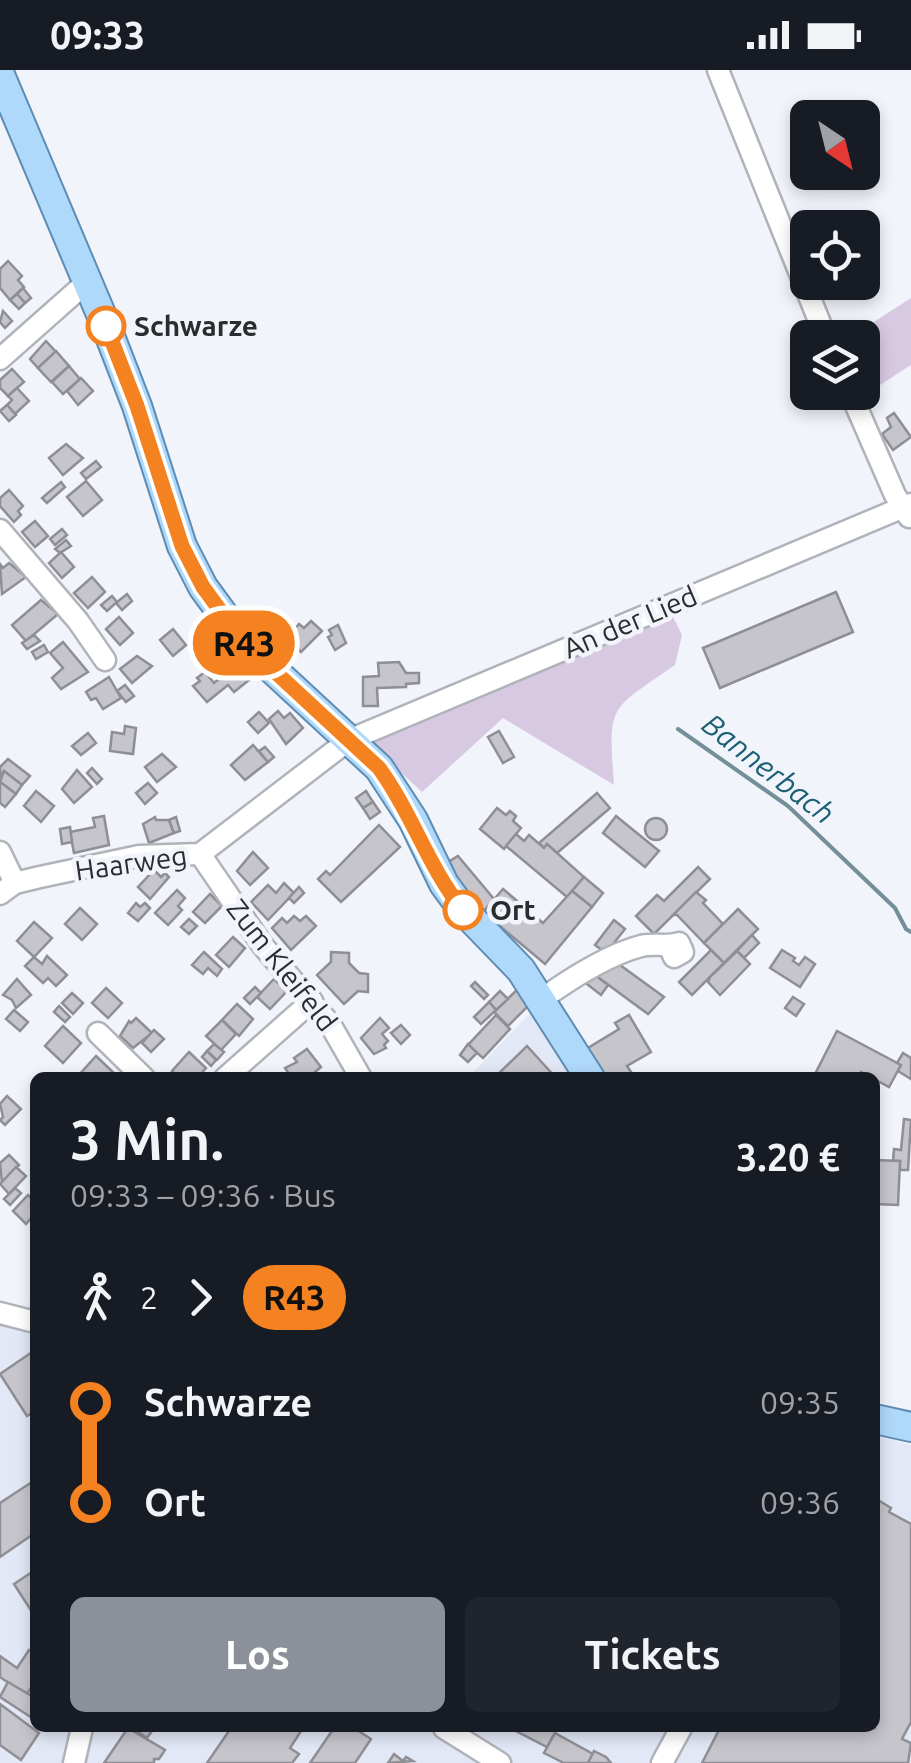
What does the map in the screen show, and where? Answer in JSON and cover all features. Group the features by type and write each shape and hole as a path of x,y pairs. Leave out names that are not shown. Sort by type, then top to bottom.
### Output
{"main road":[{"path":"0,75 88,281 137,406 182,546 203,587 244,643 379,768 397,792 454,898 506,952 542,1000 586,1072"},
{"path":"880,1420 911,1428"}],"street":[{"path":"718,70 819,320"},
{"path":"0,359 88,281"},
{"path":"859,410 908,510"},
{"name":"An der Lied","path":"349,740 908,510"},
{"path":"0,530 78,621 104,660"},
{"name":"Haarweg","path":"8,889 139,856 200,854 349,740"},
{"path":"0,852 8,889"},
{"name":"Zum Kleifeld","path":"200,854 263,946 340,1039 358,1072"},
{"path":"542,1000 619,953 647,944 670,948"},
{"path":"231,1072 312,1001"},
{"path":"98,1033 138,1072"},
{"path":"0,1313 30,1321"},
{"path":"74,1763 81,1732"},
{"path":"450,1732 500,1763"},
{"path":"662,1763 680,1732"}],"shaded area":[{"path":"911,298 911,365 880,385 880,320 877,320"},
{"path":"671,613 682,635 675,665 625,702 613,723 614,785 503,718 422,792 365,740"},
{"path":"535,1008 577,1072 474,1072"},
{"path":"30,1300 30,1732 880,1732 880,1437 911,1445 911,1763 0,1763 0,1322 22,1326"}],"building":[{"path":"8,261 22,276 18,280 24,287 10,300 0,288 0,269"},
{"path":"23,288 31,298 25,303 17,294"},
{"path":"17,294 25,303 19,309 10,300"},
{"path":"3,311 12,321 5,328 0,322"},
{"path":"46,341 56,352 38,368 30,359"},
{"path":"56,351 69,366 51,382 38,368"},
{"path":"69,366 80,379 63,394 52,382"},
{"path":"12,369 24,382 8,396 0,388 0,380"},
{"path":"81,378 93,391 78,405 67,391"},
{"path":"17,388 29,401 15,414 7,405 12,400 8,396"},
{"path":"7,405 16,415 9,421 0,411"},
{"path":"894,413 911,437 893,450 882,434 891,427 887,418"},
{"path":"66,444 83,458 63,475 49,458"},
{"path":"96,461 101,467 86,479 81,473"},
{"path":"86,481 102,500 83,516 67,497"},
{"path":"61,482 65,487 47,503 42,498"},
{"path":"9,490 23,506 14,522 0,506 0,498"},
{"path":"35,521 48,536 35,547 22,532"},
{"path":"62,529 67,535 55,545 50,539"},
{"path":"66,540 71,546 60,553 55,549"},
{"path":"61,552 74,567 62,578 49,563"},
{"path":"9,563 26,577 2,594 0,564 3,568"},
{"path":"92,577 105,592 88,608 74,593"},
{"path":"836,592 853,632 720,688 703,648"},
{"path":"127,594 132,601 122,610 116,603"},
{"path":"112,596 117,602 107,611 101,605"},
{"path":"41,600 58,614 26,641 12,625"},
{"path":"119,617 133,633 120,645 106,629"},
{"path":"311,621 322,631 301,652 286,639 299,624 304,628"},
{"path":"338,625 346,643 335,650 328,637 332,635 329,630"},
{"path":"173,629 186,645 173,656 160,640"},
{"path":"211,633 219,642 204,655 196,645"},
{"path":"34,635 40,641 27,649 22,643"},
{"path":"63,642 88,672 61,689 52,678 63,668 50,653"},
{"path":"44,645 48,652 36,659 32,652"},
{"path":"137,656 152,666 132,683 120,669"},
{"path":"399,662 406,673 419,673 419,683 377,688 378,706 363,706 363,677 379,676 378,663"},
{"path":"236,664 249,680 234,692 228,685 207,702 193,686 205,672 214,683"},
{"path":"109,677 121,698 103,709 86,692"},
{"path":"125,685 134,696 126,702 117,691"},
{"path":"278,711 284,718 290,713 303,728 286,744 269,719"},
{"path":"259,712 269,723 258,733 248,722"},
{"path":"125,726 136,728 133,754 110,751 112,732 124,734"},
{"path":"499,731 514,757 503,763 488,737"},
{"path":"88,733 96,743 81,755 72,746"},
{"path":"253,745 268,762 245,780 231,765"},
{"path":"265,747 274,757 268,762 259,751"},
{"path":"162,754 176,767 157,782 145,767"},
{"path":"8,759 30,776 22,785 4,771 0,776 0,767"},
{"path":"92,768 102,779 97,784 87,773"},
{"path":"77,770 92,787 74,803 62,789"},
{"path":"4,771 22,785 16,794 0,782"},
{"path":"0,782 16,794 5,807 0,803"},
{"path":"148,783 157,793 145,804 136,793"},
{"path":"36,791 54,806 41,822 24,806"},
{"path":"366,791 373,802 363,808 356,798"},
{"path":"597,793 610,808 557,853 547,844 544,848 539,843"},
{"path":"373,802 380,812 370,819 363,808"},
{"path":"497,808 516,816 513,821 521,828 504,849 480,829"},
{"path":"104,816 109,845 74,853 70,832 95,827 93,818"},
{"path":"616,816 659,851 645,867 603,833"},
{"path":"155,817 169,820 174,833 149,843 143,824"},
{"path":"176,817 180,831 174,833 169,820"},
{"path":"656,818 664,821 664,837 656,840 648,837 645,829 648,821"},
{"path":"379,825 400,847 341,902 318,879 326,871 330,875"},
{"path":"70,827 72,842 62,844 60,829"},
{"path":"516,834 524,841 529,835 544,848 547,844 584,877 567,897 506,846"},
{"path":"253,852 268,868 250,885 237,871"},
{"path":"458,856 494,899 483,913 445,864"},
{"path":"698,867 710,879 654,934 636,916 657,895 664,901"},
{"path":"154,870 161,877 165,873 169,877 150,899 138,887"},
{"path":"584,877 603,893 592,907 572,891"},
{"path":"284,883 294,893 268,920 251,902 268,885 276,893"},
{"path":"299,887 304,893 294,903 289,898"},
{"path":"503,889 543,923 572,891 592,907 545,964 483,912"},
{"path":"177,890 185,898 178,906 182,910 168,925 155,913"},
{"path":"696,892 723,924 704,943 673,915"},
{"path":"210,894 222,906 205,923 193,912"},
{"path":"136,903 140,907 145,903 150,908 138,921 128,913"},
{"path":"80,908 97,924 82,940 65,924"},
{"path":"738,909 758,929 724,963 704,943"},
{"path":"294,916 300,921 306,916 316,926 291,950 272,928 282,918 287,923"},
{"path":"189,919 197,926 189,934 181,927"},
{"path":"614,920 625,929 606,953 595,945"},
{"path":"34,922 52,938 34,957 17,941"},
{"path":"752,935 759,943 744,958 737,951"},
{"path":"233,937 245,948 229,967 216,955"},
{"path":"711,950 724,963 692,995 679,982"},
{"path":"782,950 799,965 805,957 815,964 800,987 770,968"},
{"path":"737,951 750,964 720,995 708,982"},
{"path":"204,952 222,969 217,976 208,968 203,974 192,965"},
{"path":"331,952 349,953 349,963 359,973 368,974 368,992 358,991 344,1004 317,975 331,962"},
{"path":"47,956 67,975 56,986 48,978 43,983 25,966 34,957 42,964"},
{"path":"620,965 664,997 648,1014 595,975"},
{"path":"595,975 608,985 601,995 583,981"},
{"path":"17,979 31,995 16,1008 3,995"},
{"path":"274,979 287,991 270,1009 257,997"},
{"path":"475,982 488,995 484,999 471,986"},
{"path":"521,986 531,1003 508,1026 494,1012"},
{"path":"255,987 261,993 250,1004 244,998"},
{"path":"106,988 122,1003 108,1018 92,1003"},
{"path":"500,991 508,999 496,1010 489,1002"},
{"path":"72,993 83,1003 73,1014 62,1003"},
{"path":"793,997 804,1004 796,1016 785,1008"},
{"path":"489,1002 496,1010 481,1024 474,1017"},
{"path":"237,1004 253,1019 239,1036 222,1020"},
{"path":"59,1006 70,1017 65,1022 54,1012"},
{"path":"14,1010 28,1022 20,1031 6,1019"},
{"path":"496,1015 510,1029 483,1058 468,1045"},
{"path":"629,1015 651,1052 627,1066 631,1072 602,1072 588,1048 619,1029 615,1023"},
{"path":"136,1018 152,1033 133,1048 120,1036 129,1021"},
{"path":"380,1018 389,1028 382,1034 388,1041 386,1048 374,1054 361,1038"},
{"path":"222,1020 236,1034 221,1050 206,1036"},
{"path":"401,1025 410,1035 401,1044 391,1033"},
{"path":"63,1026 81,1043 63,1063 45,1046"},
{"path":"154,1030 164,1039 151,1052 142,1043"},
{"path":"837,1031 901,1065 889,1087 880,1082 880,1072 816,1072"},
{"path":"214,1044 224,1052 217,1060 207,1051"},
{"path":"468,1044 477,1053 468,1062 460,1055"},
{"path":"527,1046 551,1072 500,1072"},
{"path":"307,1049 321,1067 315,1072 288,1072 285,1068 297,1062 294,1058"},
{"path":"207,1051 216,1060 211,1066 202,1057"},
{"path":"189,1052 206,1068 202,1072 172,1071"},
{"path":"903,1053 911,1058 911,1079 898,1071 901,1065 897,1063"},
{"path":"96,1056 113,1072 82,1072"},
{"path":"7,1096 21,1109 5,1125 0,1120 0,1104"},
{"path":"904,1119 911,1120 908,1170 900,1170 900,1161 893,1161 894,1149 901,1150"},
{"path":"9,1155 19,1165 2,1183 0,1163"},
{"path":"880,1160 900,1161 898,1205 880,1204"},
{"path":"16,1167 26,1176 9,1194 0,1184"},
{"path":"15,1188 21,1193 10,1205 4,1199"},
{"path":"30,1197 30,1220 26,1224 13,1211"},
{"path":"30,1353 30,1414 27,1416 0,1374"},
{"path":"30,1483 30,1536 0,1557 0,1503"},
{"path":"880,1501 891,1508 889,1512 911,1524 911,1722 902,1739 911,1743 908,1763 702,1763 718,1732 880,1732"},
{"path":"30,1573 30,1609 14,1584"},
{"path":"30,1651 30,1689 26,1695 0,1677 0,1656 17,1668"},
{"path":"8,1682 30,1695 30,1717 0,1697"},
{"path":"0,1704 30,1726 30,1732 39,1733 21,1760 0,1745"},
{"path":"125,1732 135,1732 165,1750 154,1763 104,1763"},
{"path":"228,1732 300,1732 290,1748 299,1754 292,1763 207,1763"},
{"path":"331,1732 360,1732 371,1739 355,1763 310,1763"},
{"path":"518,1732 556,1732 547,1747"},
{"path":"555,1733 593,1754 588,1763 564,1763 544,1753"},
{"path":"594,1751 606,1757 611,1763 588,1763"},
{"path":"394,1754 403,1761 406,1757 413,1761 388,1763"}],"waterway":[{"name":"Bannerbach","path":"678,729 788,806 895,908 911,932"}],"bus line":[{"name":"R43","path":"106,326 137,406 182,546 203,587 244,643 379,768 397,792 444,884 463,910"}],"place":[{"name":"Schwarze","path":"106,326"},
{"name":"Ort","path":"463,910"}]}
